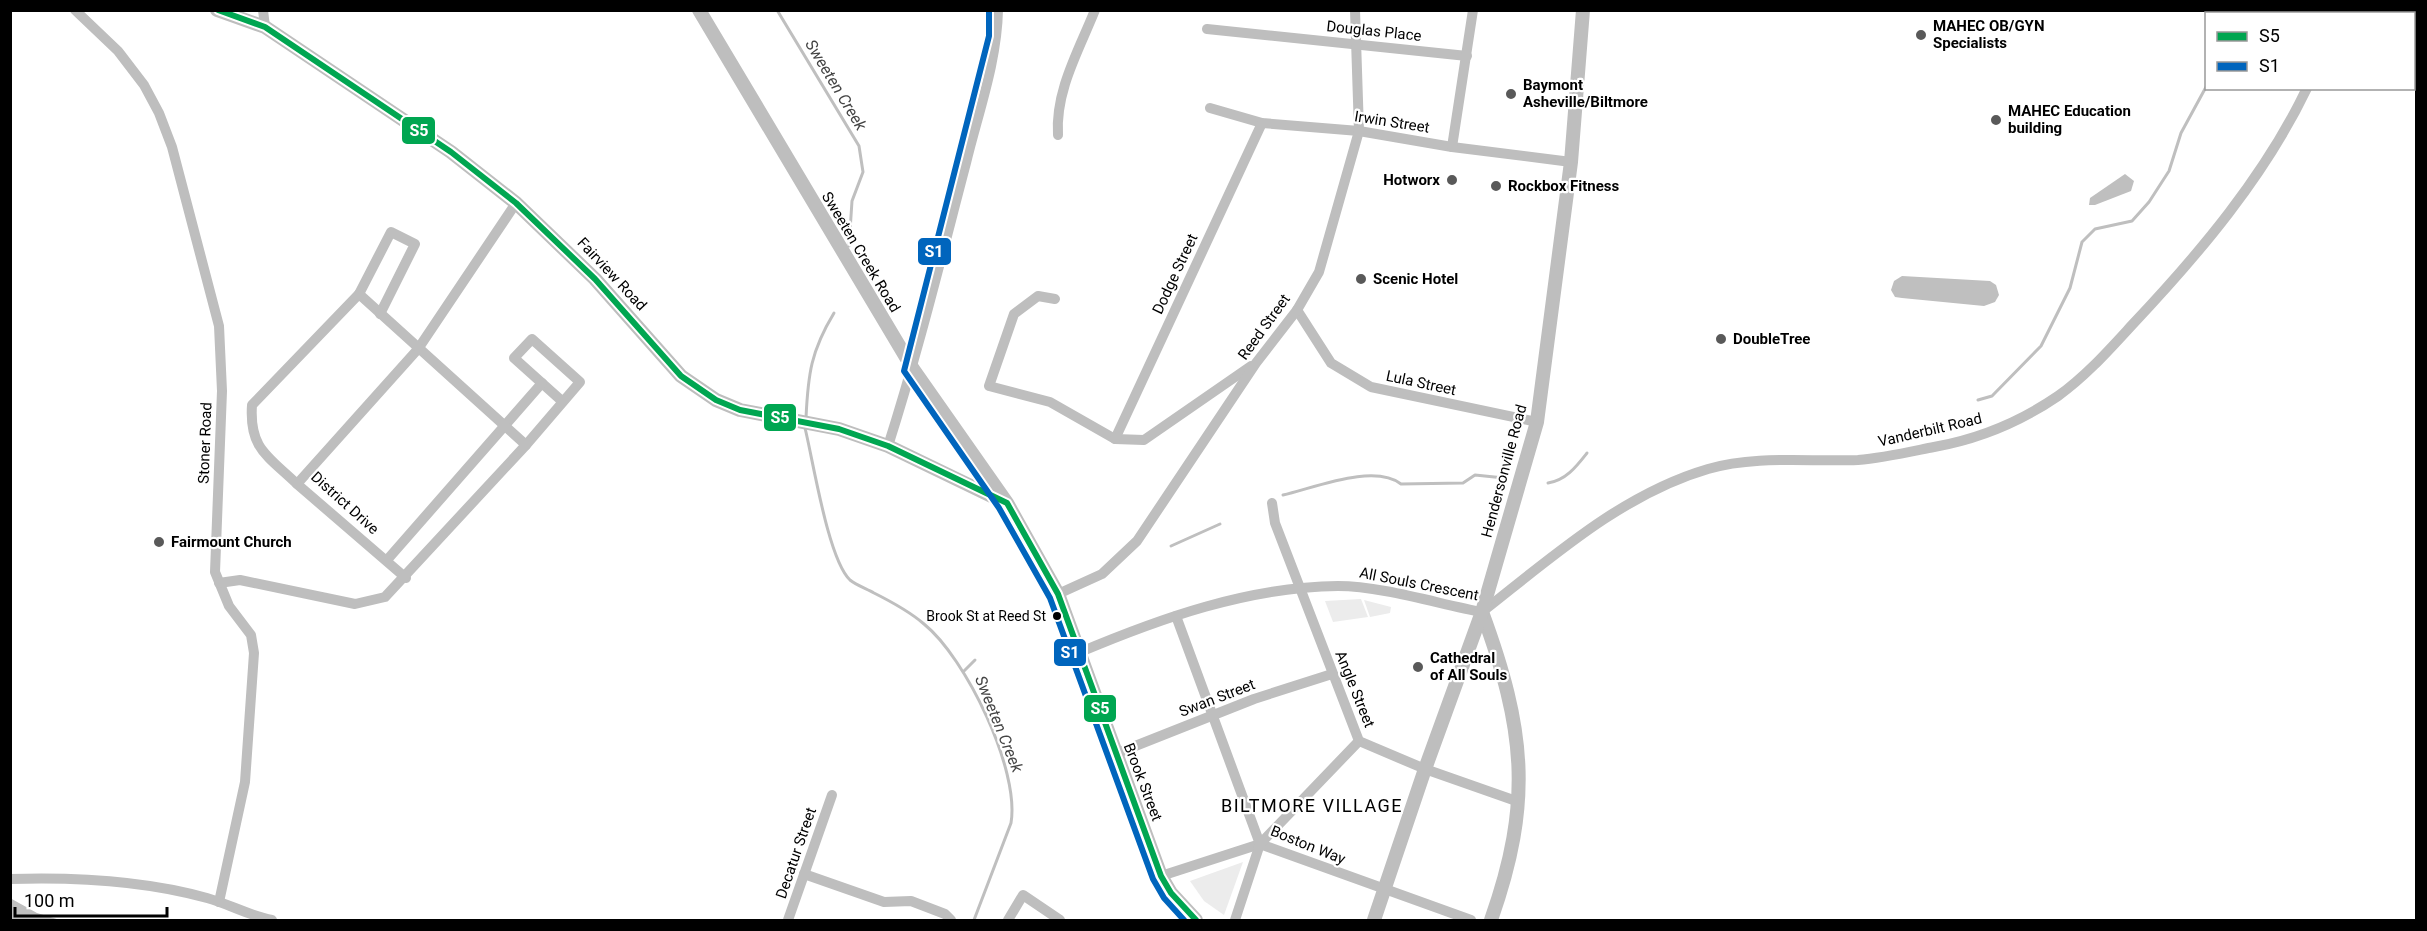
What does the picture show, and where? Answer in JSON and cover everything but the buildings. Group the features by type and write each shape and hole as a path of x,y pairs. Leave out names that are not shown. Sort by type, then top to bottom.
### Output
{"main road":[{"name":"Fairview Road","path":"218,10 265,27 449,150 516,203 595,279 681,376 716,400 740,410 839,429 888,446 1007,503"},
{"name":"Sweeten Creek Road","path":"699,10 913,369 1007,503"},
{"name":"Hendersonville Road","path":"1374,921 1425,769 1482,612 1537,422 1571,162 1583,10"},
{"name":"Brook Street","path":"1007,503 1058,594 1161,876 1171,894 1196,921"},
{"name":"All Souls Crescent","path":"1482,612 1501,664 1512,705 1518,754 1519,802 1511,855 1491,921"}],"street":[{"name":"Stoner Road","path":"75,10 118,51 152,97 172,147 219,326 222,367 214,564 219,583 234,615 251,635 254,653 245,782 219,902"},
{"path":"262,10 265,27"},
{"path":"888,446 913,369 998,37 998,10"},
{"path":"1058,135 1057,117 1061,96 1095,10"},
{"name":"Reed Street","path":"1058,594 1102,574 1137,541 1256,363 1297,310 1319,272 1359,130 1354,10"},
{"path":"1452,147 1473,10"},
{"name":"Douglas Place","path":"1207,29 1467,56"},
{"name":"Vanderbilt Road","path":"1482,612 1570,543 1627,506 1680,479 1724,465 1764,460 1868,459 1937,447 2011,423 2057,396 2085,375 2158,298 2220,223 2277,144 2306,90"},
{"name":"Irwin Street","path":"1209,108 1262,123 1359,130 1452,147 1571,162"},
{"name":"Dodge Street","path":"1115,439 1262,123"},
{"name":"District Drive","path":"406,578 297,484 418,349 516,203"},
{"path":"297,484 258,447 251,426 252,405 359,294 391,232 415,244 380,314"},
{"path":"359,294 526,445"},
{"path":"1055,298 1038,296 1014,314 989,386 1050,402 1115,439 1143,440 1256,363"},
{"name":"Lula Street","path":"1297,310 1331,363 1371,387 1537,422"},
{"path":"219,583 240,580 355,604 385,597 406,578 526,445 563,402 580,382 532,339 513,358 563,402"},
{"path":"387,560 542,383"},
{"name":"Angle Street","path":"1272,503 1275,523 1359,741 1425,769 1519,802"},
{"name":"All Souls Crescent","path":"1078,653 1228,599 1302,589 1340,586 1482,612"},
{"name":"Boston Way","path":"1176,616 1260,844 1383,891 1471,921"},
{"name":"Swan Street","path":"1115,754 1212,716 1332,674"},
{"path":"1235,921 1260,844 1359,741"},
{"name":"Decatur Street","path":"788,921 832,795"},
{"path":"1161,876 1260,844"},
{"path":"804,874 884,902 911,901 945,914 951,921"},
{"path":"10,879 94,880 192,894 272,921"},
{"path":"1008,921 1023,895 1060,921"}],"shaded area":[{"path":"2125,174 2134,181 2131,191 2095,205 2089,205 2090,198"},
{"path":"1902,276 1990,281 1996,285 1999,295 1995,302 1984,306 1895,297 1891,290 1894,281"},
{"path":"1361,599 1368,617 1333,622 1325,601"},
{"path":"1364,600 1391,607 1390,613 1370,617"},
{"path":"1243,862 1224,915 1204,901 1190,881"},
{"path":"10,898 37,913 60,920 11,920"}],"waterway":[{"name":"Sweeten Creek","path":"777,10 859,146 863,172 852,201 849,246"},
{"path":"1978,400 1992,396 2041,346 2070,288 2082,242 2095,229 2132,221 2149,202 2169,171 2181,133 2205,89"},
{"name":"Sweeten Creek","path":"806,418 812,363 820,339 834,313"},
{"name":"Sweeten Creek","path":"805,428 828,531 842,569 852,582 906,611 940,640 957,662 972,688 999,746 1012,801 1011,823 974,920"},
{"path":"1548,483 1565,476 1587,453"},
{"path":"1283,495 1360,476 1389,478 1401,484 1463,483 1475,475 1504,478"},
{"path":"1171,546 1220,524"},
{"path":"964,671 975,660"}],"transit line":[{"name":"S5","path":"218,10 265,27 451,152 516,203 595,279 681,376 716,400 740,410 839,429 888,446 1007,503 1058,594 1161,876 1171,893 1196,920"},
{"name":"S1","path":"989,10 989,36 904,371 999,508 1050,598 1153,879 1164,898 1184,920"}],"place":[{"name":"MAHEC OB/GYN Specialists","path":"1921,35"},
{"name":"Baymont Asheville/Biltmore","path":"1511,94"},
{"name":"MAHEC Education building","path":"1996,120"},
{"name":"Hotworx","path":"1452,180"},
{"name":"Rockbox Fitness","path":"1496,186"},
{"name":"Scenic Hotel","path":"1361,279"},
{"name":"DoubleTree","path":"1721,339"},
{"name":"Fairmount Church","path":"159,542"},
{"name":"Brook St at Reed St","path":"1057,616"},
{"name":"Cathedral of All Souls","path":"1418,667"}],"district":[{"name":"BILTMORE VILLAGE","path":"1312,805"}]}
